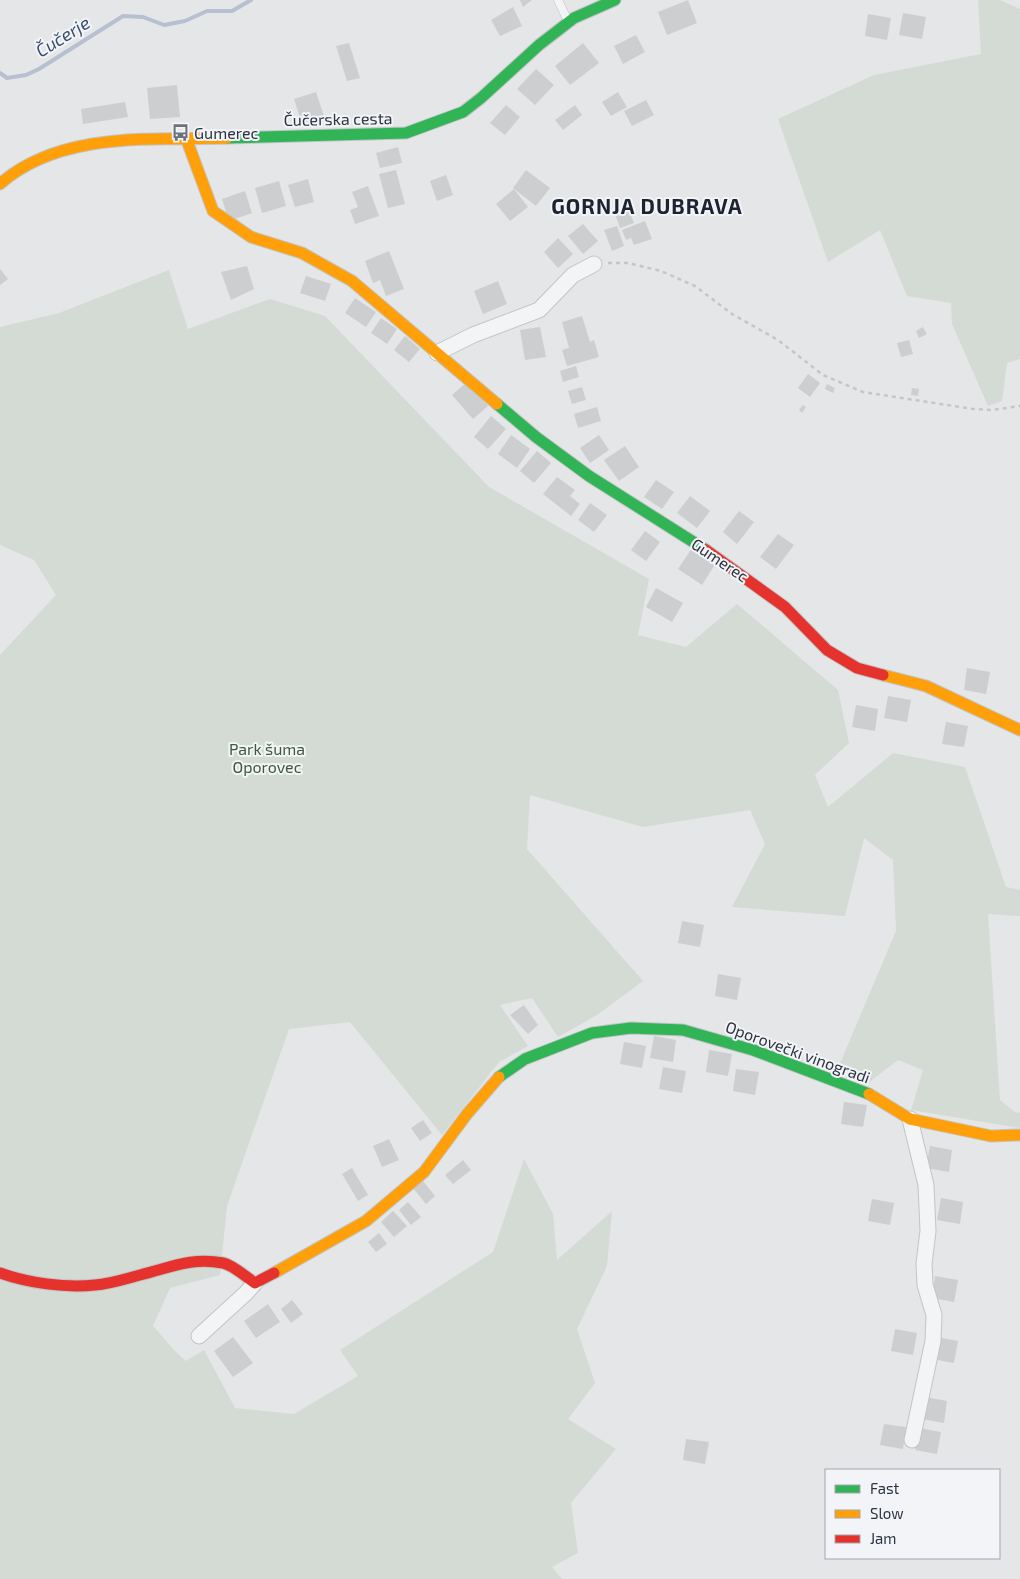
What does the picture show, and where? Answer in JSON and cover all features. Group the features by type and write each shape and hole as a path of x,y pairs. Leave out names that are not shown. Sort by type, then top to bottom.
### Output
{"street":[{"name":"Čučerska cesta","path":"0,184 7,177 41,156 108,141 406,134 463,112 539,45 585,9 615,0"},
{"name":"Gumerec","path":"186,138 213,212 251,237 302,253 352,281 536,437 589,476 722,560 777,601 827,650 857,668 926,686 1020,730"},
{"path":"437,353 473,335 539,310 573,275 594,264"},
{"name":"Oporovečki vinogradi","path":"255,1283 366,1221 424,1172 467,1114 500,1076 526,1059 592,1033 631,1028 683,1030 753,1050 866,1093 910,1119 992,1136 1020,1135"},
{"path":"910,1119 926,1185 928,1231 924,1264 925,1286 934,1315 932,1341 912,1440"},
{"path":"0,1273 17,1279 53,1284 96,1286 142,1275 180,1263 204,1261 225,1263 255,1283 246,1294 199,1336"}],"lane":[{"path":"558,0 569,22"}],"path":[{"path":"594,264 628,263 661,271 695,286 732,314 778,340 823,375 863,392 973,409 992,410 1020,406"}],"green space":[{"path":"978,0 1000,0 1020,9 1020,359 1007,363 1002,401 988,406 952,324 951,303 907,296 880,230 828,262 778,119 874,75 981,54"},
{"name":"Park šuma Oporovec","path":"169,270 188,329 270,299 325,316 489,487 649,579 638,635 686,647 737,604 838,690 849,743 815,775 828,807 893,753 965,767 1006,887 1020,890 1020,916 988,914 1000,1100 1016,1113 1020,1112 1020,1128 911,1110 923,1070 898,1060 868,1083 838,1068 896,931 893,860 864,838 845,916 732,907 765,844 750,810 643,827 530,795 527,849 643,981 597,1015 558,1037 532,998 500,1005 528,1046 499,1062 442,1135 350,1022 289,1029 227,1206 220,1275 170,1288 153,1326 186,1361 204,1350 235,1408 294,1414 358,1376 340,1350 493,1252 524,1159 553,1214 557,1260 612,1211 607,1266 577,1329 595,1383 568,1419 616,1449 571,1503 578,1553 552,1567 562,1579 0,1579 0,655 56,595 34,560 0,545 0,327 59,313"}],"building":[{"path":"520,0 532,0 523,7"},
{"path":"688,0 697,23 667,35 658,12"},
{"path":"513,7 522,26 500,36 491,20"},
{"path":"903,13 926,17 922,39 899,35"},
{"path":"868,14 891,18 887,40 865,36"},
{"path":"636,35 645,52 623,64 614,46"},
{"path":"349,43 360,78 347,81 336,46"},
{"path":"583,43 599,63 570,85 555,66"},
{"path":"536,69 554,85 535,105 517,89"},
{"path":"177,85 180,117 150,119 147,88"},
{"path":"316,92 324,116 302,124 294,99"},
{"path":"618,92 627,107 611,116 602,102"},
{"path":"646,100 654,115 632,126 624,111"},
{"path":"125,102 128,117 83,124 81,109"},
{"path":"506,105 520,117 505,135 490,123"},
{"path":"575,105 582,115 563,130 555,120"},
{"path":"398,147 402,163 380,168 376,153"},
{"path":"396,170 405,204 388,208 379,174"},
{"path":"526,170 550,188 536,206 513,188"},
{"path":"446,175 453,195 437,201 430,181"},
{"path":"308,179 314,202 295,207 288,185"},
{"path":"279,181 286,206 262,213 255,188"},
{"path":"368,186 379,216 355,224 350,210 358,207 352,192"},
{"path":"514,189 528,207 510,221 496,204"},
{"path":"245,191 252,213 229,221 222,199"},
{"path":"627,206 634,223 620,228 614,211"},
{"path":"645,221 652,239 634,245 631,238 626,240 622,230"},
{"path":"583,224 598,241 583,254 568,236"},
{"path":"617,226 624,246 612,251 604,230"},
{"path":"558,238 573,254 558,268 544,252"},
{"path":"389,251 404,289 386,296 380,280 373,283 365,261"},
{"path":"247,266 254,289 231,300 221,272"},
{"path":"0,269 8,279 0,285"},
{"path":"306,276 331,284 325,301 300,293"},
{"path":"498,281 507,304 483,314 474,291"},
{"path":"355,298 376,312 366,327 345,313"},
{"path":"582,316 590,342 594,340 599,357 567,366 562,350 569,348 562,322"},
{"path":"381,318 397,329 387,344 371,333"},
{"path":"540,327 546,357 525,360 520,330"},
{"path":"923,327 927,334 919,338 916,331"},
{"path":"405,336 420,349 409,362 394,350"},
{"path":"909,340 913,354 901,357 897,343"},
{"path":"576,366 579,377 563,382 560,371"},
{"path":"808,374 820,383 810,397 798,388"},
{"path":"467,382 488,406 473,419 452,395"},
{"path":"827,384 835,388 833,393 825,389"},
{"path":"582,387 586,400 572,404 568,391"},
{"path":"912,388 919,389 918,396 911,395"},
{"path":"803,405 806,407 802,413 799,410"},
{"path":"597,407 601,421 578,428 574,414"},
{"path":"491,416 506,429 488,449 474,437"},
{"path":"511,435 530,449 517,468 498,454"},
{"path":"599,435 609,450 590,463 580,448"},
{"path":"625,446 639,467 619,481 604,460"},
{"path":"537,451 551,463 534,483 520,471"},
{"path":"557,477 575,490 570,496 580,504 571,516 543,494"},
{"path":"656,480 674,492 662,509 644,497"},
{"path":"690,496 710,511 697,528 677,513"},
{"path":"590,503 607,515 594,532 578,520"},
{"path":"739,511 754,522 737,544 723,532"},
{"path":"645,531 660,542 646,561 631,550"},
{"path":"778,534 794,545 776,569 760,557"},
{"path":"692,548 716,563 702,585 678,569"},
{"path":"656,588 683,603 672,622 646,607"},
{"path":"967,668 990,672 986,694 964,690"},
{"path":"888,696 911,700 907,722 884,718"},
{"path":"856,705 878,709 875,731 852,727"},
{"path":"946,722 968,726 964,747 942,744"},
{"path":"682,921 704,925 700,947 678,943"},
{"path":"718,974 741,978 737,1000 715,996"},
{"path":"524,1005 538,1025 528,1034 510,1015"},
{"path":"654,1036 676,1040 673,1062 650,1058"},
{"path":"624,1042 646,1046 642,1068 620,1064"},
{"path":"709,1050 732,1054 728,1076 706,1072"},
{"path":"663,1067 686,1071 682,1093 659,1089"},
{"path":"736,1069 759,1072 755,1095 733,1091"},
{"path":"844,1102 867,1105 863,1127 841,1124"},
{"path":"423,1120 432,1133 420,1141 411,1128"},
{"path":"389,1139 399,1160 382,1167 373,1146"},
{"path":"930,1146 952,1150 949,1172 926,1168"},
{"path":"463,1160 471,1170 453,1184 445,1175"},
{"path":"352,1168 368,1195 358,1201 342,1174"},
{"path":"423,1181 435,1196 426,1204 413,1188"},
{"path":"941,1198 963,1202 960,1224 937,1220"},
{"path":"872,1199 894,1203 890,1225 868,1221"},
{"path":"408,1202 421,1217 411,1225 399,1210"},
{"path":"393,1211 407,1226 394,1237 381,1222"},
{"path":"379,1233 387,1244 376,1252 368,1242"},
{"path":"935,1276 958,1280 954,1302 932,1298"},
{"path":"292,1300 303,1314 291,1323 281,1309"},
{"path":"268,1304 280,1322 256,1338 244,1321"},
{"path":"895,1329 917,1333 913,1355 891,1351"},
{"path":"233,1337 253,1363 233,1377 214,1351"},
{"path":"936,1337 958,1341 954,1363 932,1359"},
{"path":"925,1397 947,1401 944,1423 922,1419"},
{"path":"884,1424 906,1427 903,1449 880,1445"},
{"path":"919,1428 941,1432 937,1454 915,1450"},
{"path":"686,1439 709,1442 705,1464 683,1460"}],"waterway":[{"name":"Čučerje","path":"0,73 7,78 26,75 39,69 123,16 143,17 164,25 185,21 207,11 232,11 251,0"}],"traffic: fast":[{"path":"227,138 406,133 463,112 539,45 574,18 615,0"},
{"path":"497,404 536,437 589,476 706,550"},
{"path":"499,1077 525,1059 592,1033 631,1028 683,1030 753,1050 869,1094"}],"traffic: slow":[{"path":"186,138 213,211 251,237 302,253 352,281 497,404"},
{"path":"0,184 24,167 50,155 78,147 138,139 227,138"},
{"path":"883,675 926,686 1020,730"},
{"path":"274,1273 366,1221 424,1172 467,1114 499,1077"},
{"path":"869,1094 910,1119 991,1136 1020,1135"}],"traffic: jam":[{"path":"706,550 785,607 827,650 857,668 883,675"},
{"path":"0,1273 34,1282 71,1286 106,1284 180,1264 200,1261 227,1264 255,1283 274,1273"}],"place":[{"name":"Gumerec","path":"180,133"}],"district":[{"name":"GORNJA DUBRAVA","path":"647,207"}]}
